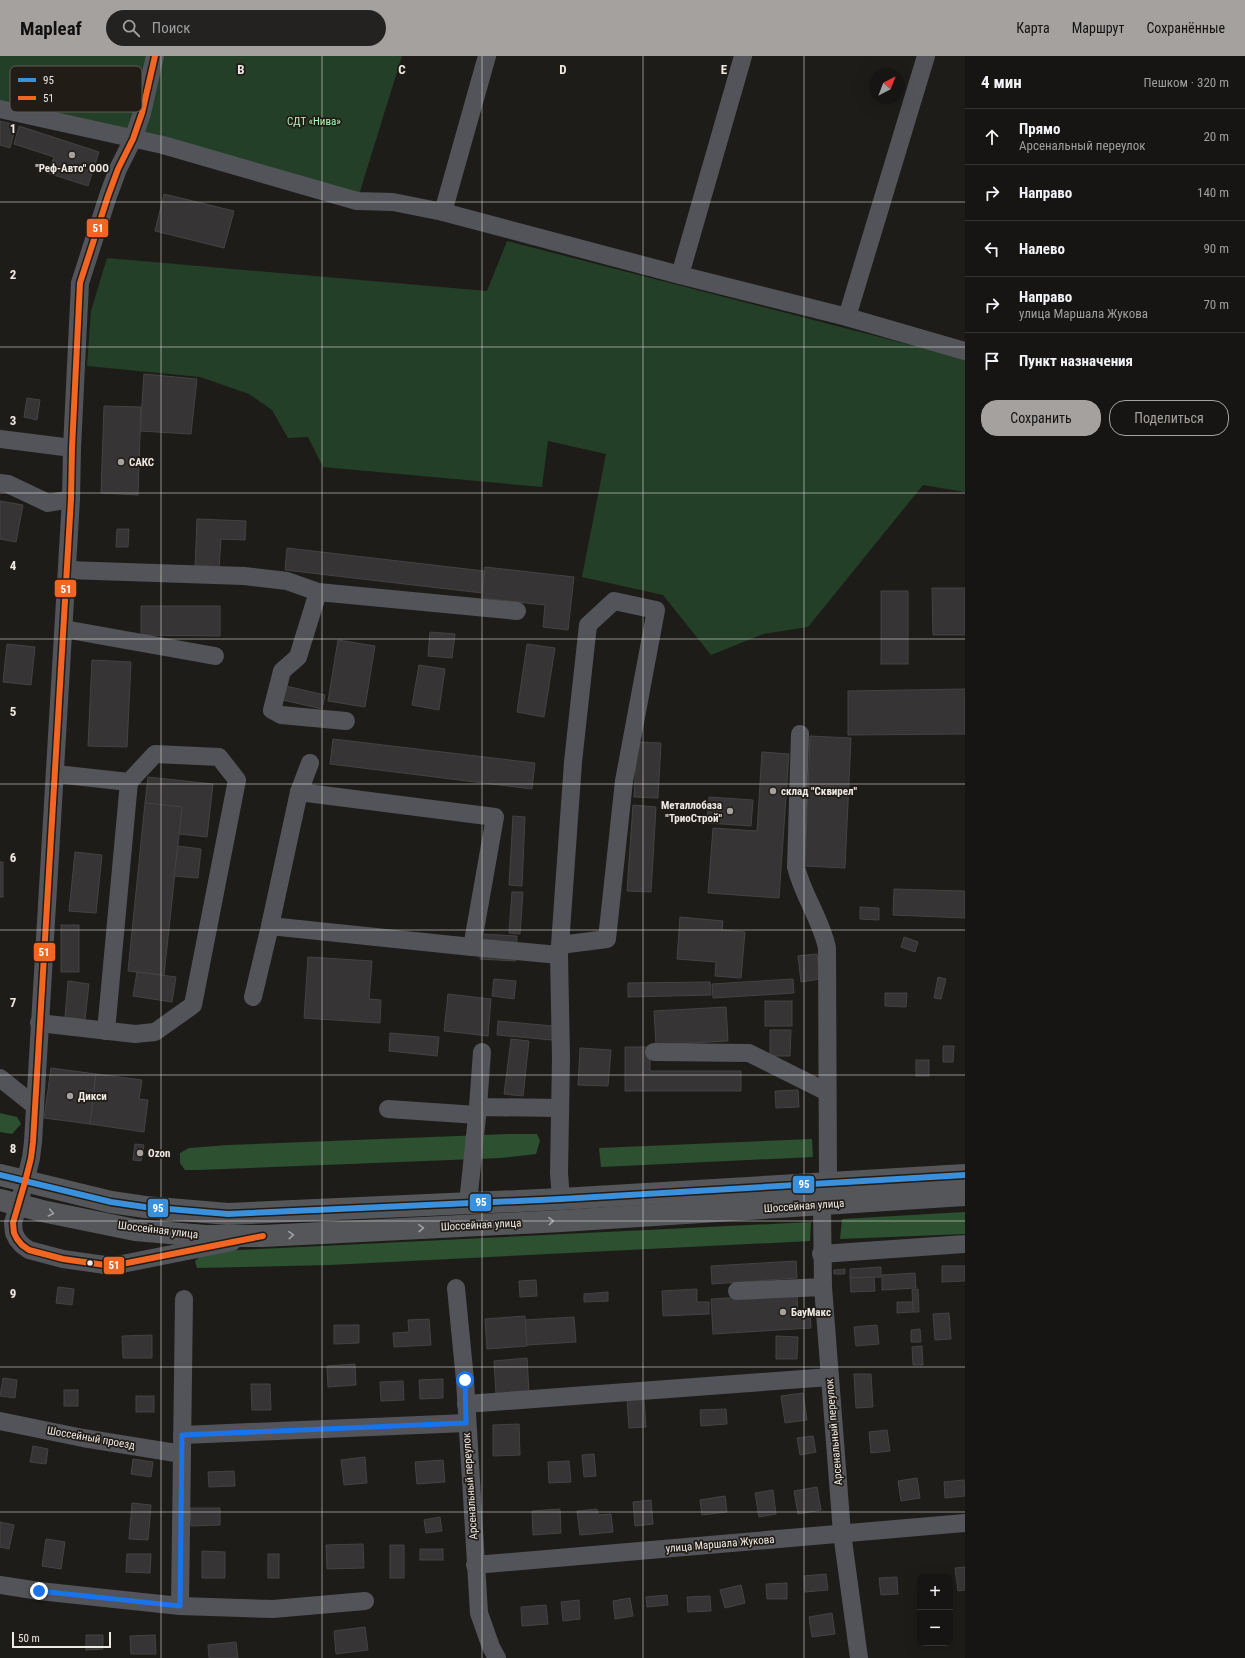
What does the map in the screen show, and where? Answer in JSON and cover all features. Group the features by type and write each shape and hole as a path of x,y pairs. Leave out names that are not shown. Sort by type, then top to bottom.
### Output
{"main road":[{"name":"Шоссейная улица","path":"0,1175 111,1202 145,1207 206,1213 261,1213 561,1199 965,1175"},
{"name":"Шоссейная улица","path":"9,1202 135,1230 205,1236 263,1236 570,1220 965,1195"}],"street":[{"path":"155,56 142,113 133,139 118,169 108,196 80,283 64,629 32,1158 26,1182 9,1202 14,1233 22,1245 41,1254 99,1265 112,1266 128,1264 263,1236"},
{"path":"443,212 487,56"},
{"path":"680,275 743,56"},
{"path":"847,317 926,56"},
{"path":"0,110 192,152 357,201 392,202 443,212 680,275 847,317 965,351"},
{"path":"0,439 72,448"},
{"path":"0,483 8,484 48,503 71,499"},
{"path":"67,570 244,576 287,581 318,592 517,611"},
{"path":"318,592 298,657 282,671 272,710 281,715 346,721"},
{"path":"270,926 472,948 559,950 607,939 624,781 656,610 614,601 588,625 573,762 559,950 561,1058 559,1173 561,1199"},
{"path":"64,629 215,656"},
{"path":"800,734 796,867 800,881 824,932 827,948 828,1184"},
{"path":"39,1023 106,1031 136,1034 155,1032 192,1005 237,780 219,757 155,754 129,782 106,1031"},
{"path":"253,997 299,792 310,763"},
{"path":"56,774 129,782"},
{"path":"299,792 495,817 472,948"},
{"path":"468,1203 482,1052"},
{"path":"654,1052 749,1053 827,1092"},
{"path":"0,1078 35,1106"},
{"path":"388,1109 477,1111 560,1108"},
{"name":"Арсенальный переулок","path":"822,1204 823,1287 842,1533 859,1658"},
{"path":"822,1254 965,1244"},
{"path":"737,1291 823,1287"},
{"name":"Арсенальный переулок","path":"456,1288 466,1404 479,1613 496,1658"},
{"path":"180,1606 184,1299"},
{"path":"466,1404 830,1377"},
{"name":"Шоссейный проезд","path":"0,1421 83,1438 182,1454"},
{"path":"182,1435 466,1423"},
{"name":"улица Маршала Жукова","path":"475,1565 965,1523"},
{"path":"0,1585 39,1591 180,1606 273,1609 365,1601"}],"green space":[{"name":"СДТ «Нива»","path":"0,56 402,56 357,201 12,112 142,112 142,66 10,66 10,112 0,109"},
{"path":"507,241 965,359 965,492 923,485 808,627 763,634 711,655 663,595 582,577 606,454 548,441 542,487 323,467 308,437 288,438 272,410 249,394 200,377 87,366 91,311 107,258 487,291"},
{"path":"0,1113 17,1117 21,1124 12,1134 0,1132"},
{"path":"537,1134 540,1141 536,1154 501,1158 198,1170 185,1170 180,1163 180,1153 189,1148 228,1145"},
{"path":"812,1139 813,1157 601,1167 599,1148"},
{"path":"965,1212 965,1234 840,1239 842,1219"},
{"path":"811,1222 810,1241 330,1265 197,1268 195,1261 204,1253 220,1251"}],"building":[{"path":"0,121 16,125 10,148 0,145"},
{"name":"\"Реф-Авто\" ООО","path":"19,126 99,152 88,186 48,173 54,157 14,144"},
{"path":"164,194 234,211 224,248 155,231"},
{"name":"САКС","path":"144,374 197,379 191,434 140,431"},
{"path":"27,398 40,400 37,420 24,417"},
{"name":"САКС","path":"104,406 141,407 138,495 101,493"},
{"path":"0,501 23,505 16,542 0,539"},
{"path":"197,519 246,521 245,540 221,539 219,569 195,568"},
{"path":"117,529 129,529 128,547 116,547"},
{"path":"287,548 484,571 482,593 285,570"},
{"path":"485,567 574,577 568,630 543,627 545,605 482,598"},
{"path":"932,588 965,588 965,635 933,635"},
{"path":"881,591 908,591 908,664 881,664"},
{"path":"141,606 220,606 220,636 141,635"},
{"path":"430,632 455,634 452,658 428,656"},
{"path":"338,640 375,646 365,707 328,701"},
{"path":"7,644 35,647 31,685 3,682"},
{"path":"527,644 555,648 544,717 517,712"},
{"path":"92,660 131,662 127,747 88,746"},
{"path":"419,665 445,669 439,710 412,705"},
{"path":"286,686 325,695 322,709 283,700"},
{"path":"965,689 965,734 848,735 848,691"},
{"path":"810,736 851,738 845,868 805,866"},
{"path":"333,739 535,763 532,789 330,764"},
{"path":"637,742 661,743 658,798 634,797"},
{"name":"склад \"Сквирел\"","path":"762,752 789,754 779,898 708,893 713,828 757,831"},
{"path":"148,777 213,784 207,837 179,834 182,807 145,803"},
{"name":"Металлобаза \"ТриоСтрой\"","path":"709,797 753,800 751,826 707,823"},
{"path":"145,803 182,807 164,975 128,971"},
{"path":"633,805 656,807 651,892 627,891"},
{"path":"513,816 525,817 522,886 509,885"},
{"path":"178,846 201,849 198,878 174,876"},
{"path":"75,852 102,855 96,913 69,911"},
{"path":"0,862 3,862 3,897 0,897"},
{"path":"894,889 965,891 965,918 893,915"},
{"path":"512,892 523,892 520,934 509,933"},
{"path":"860,907 879,908 879,920 860,919"},
{"path":"680,917 723,921 722,930 745,932 741,978 715,976 716,962 677,959"},
{"path":"61,925 79,925 79,972 61,972"},
{"path":"481,934 517,936 516,961 480,959"},
{"path":"904,937 918,942 915,952 901,947"},
{"path":"817,954 820,979 801,982 798,956"},
{"path":"308,957 372,961 369,999 381,1000 380,1023 304,1018"},
{"path":"137,972 176,977 172,1002 133,996"},
{"path":"938,977 946,979 941,999 934,998"},
{"path":"494,979 516,981 514,999 492,996"},
{"path":"793,979 794,993 713,998 712,984"},
{"path":"68,981 89,984 85,1020 65,1017"},
{"path":"710,982 711,995 628,997 628,983"},
{"path":"885,993 907,993 906,1007 885,1006"},
{"path":"448,994 491,999 488,1036 444,1031"},
{"path":"765,1001 792,1001 792,1026 765,1026"},
{"path":"726,1007 728,1041 656,1045 654,1011"},
{"path":"498,1021 553,1026 552,1040 497,1035"},
{"path":"770,1030 791,1030 790,1056 770,1056"},
{"path":"390,1033 439,1037 437,1056 389,1051"},
{"path":"511,1039 529,1041 523,1096 504,1094"},
{"path":"943,1046 954,1046 953,1062 943,1062"},
{"path":"625,1047 650,1047 650,1071 741,1071 741,1091 625,1091"},
{"path":"580,1048 611,1050 608,1086 578,1085"},
{"path":"916,1060 929,1060 929,1076 916,1076"},
{"name":"Дикси","path":"51,1068 96,1074 90,1124 44,1118"},
{"path":"96,1074 142,1080 139,1099 148,1100 144,1132 90,1124"},
{"path":"798,1090 799,1107 776,1108 775,1091"},
{"path":"135,1144 144,1145 141,1161 133,1160"},
{"path":"796,1261 797,1278 712,1284 711,1266"},
{"path":"942,1266 965,1266 965,1281 942,1282"},
{"path":"881,1267 881,1277 850,1278 850,1269"},
{"path":"845,1269 845,1274 834,1274 834,1270"},
{"path":"915,1273 916,1288 882,1290 882,1275"},
{"path":"874,1277 875,1291 851,1292 850,1278"},
{"path":"536,1280 537,1296 520,1297 519,1281"},
{"path":"58,1287 74,1289 72,1305 56,1303"},
{"path":"697,1289 697,1302 709,1302 709,1314 663,1316 662,1291"},
{"path":"918,1289 919,1312 913,1312 912,1290"},
{"path":"608,1292 608,1301 584,1302 584,1294"},
{"path":"797,1294 798,1314 810,1313 811,1328 713,1334 711,1299"},
{"path":"897,1302 913,1302 913,1312 897,1313"},
{"path":"949,1313 951,1339 935,1340 933,1314"},
{"path":"525,1316 527,1346 487,1349 485,1319"},
{"path":"574,1317 576,1342 527,1345 525,1320"},
{"path":"429,1319 431,1345 394,1347 393,1333 409,1332 408,1320"},
{"path":"334,1325 359,1325 359,1343 334,1344"},
{"path":"877,1325 879,1344 856,1346 854,1327"},
{"path":"920,1329 921,1342 911,1342 911,1330"},
{"path":"152,1335 152,1358 123,1358 122,1336"},
{"path":"776,1336 798,1337 797,1359 776,1359"},
{"path":"922,1346 923,1365 913,1365 912,1347"},
{"path":"527,1358 529,1392 496,1394 494,1361"},
{"path":"355,1364 356,1385 328,1387 327,1366"},
{"path":"854,1374 871,1374 873,1407 856,1408"},
{"path":"3,1378 17,1380 15,1398 0,1396"},
{"path":"443,1379 443,1398 420,1399 419,1380"},
{"path":"403,1381 404,1400 381,1401 380,1382"},
{"path":"251,1384 270,1384 271,1410 252,1410"},
{"path":"64,1390 78,1390 78,1406 64,1406"},
{"path":"803,1393 807,1420 785,1423 781,1396"},
{"path":"136,1396 154,1396 154,1412 136,1412"},
{"path":"644,1398 646,1427 629,1428 627,1399"},
{"path":"726,1409 727,1424 701,1426 700,1410"},
{"path":"519,1424 520,1455 493,1456 493,1425"},
{"path":"887,1430 890,1451 871,1453 869,1432"},
{"path":"813,1436 816,1452 800,1455 797,1438"},
{"path":"33,1446 48,1449 46,1464 30,1462"},
{"path":"594,1454 596,1476 584,1477 582,1455"},
{"path":"365,1457 367,1483 344,1485 341,1460"},
{"path":"133,1459 153,1462 151,1477 131,1474"},
{"path":"443,1460 445,1482 417,1484 415,1462"},
{"path":"569,1461 571,1482 549,1483 548,1462"},
{"path":"234,1471 235,1486 209,1487 208,1472"},
{"path":"917,1478 920,1498 901,1501 898,1481"},
{"path":"964,1480 965,1496 945,1498 944,1482"},
{"path":"817,1487 821,1510 798,1514 794,1491"},
{"path":"773,1490 776,1514 759,1517 755,1493"},
{"path":"725,1496 727,1512 702,1515 700,1500"},
{"path":"651,1500 653,1524 635,1526 633,1502"},
{"path":"132,1503 151,1505 148,1540 129,1539"},
{"path":"190,1508 220,1508 220,1525 191,1526"},
{"path":"560,1509 561,1533 533,1535 532,1511"},
{"path":"597,1509 598,1515 611,1514 613,1532 580,1535 577,1511"},
{"path":"440,1517 442,1531 426,1533 424,1520"},
{"path":"0,1522 14,1525 9,1549 0,1547"},
{"path":"46,1539 65,1542 61,1569 42,1566"},
{"path":"363,1544 364,1568 327,1569 326,1545"},
{"path":"390,1545 404,1545 404,1578 390,1578"},
{"path":"420,1549 443,1549 443,1560 420,1560"},
{"path":"202,1551 225,1552 225,1578 202,1578"},
{"path":"127,1554 151,1554 150,1573 126,1572"},
{"path":"268,1554 279,1554 279,1578 268,1578"},
{"path":"965,1567 965,1590 958,1591 955,1568"},
{"path":"826,1574 828,1590 805,1592 804,1576"},
{"path":"897,1577 898,1594 881,1595 879,1578"},
{"path":"787,1583 787,1599 767,1599 766,1584"},
{"path":"741,1585 745,1603 725,1608 720,1590"},
{"path":"667,1595 668,1605 647,1607 646,1597"},
{"path":"710,1596 711,1611 688,1612 687,1597"},
{"path":"630,1598 633,1616 615,1619 613,1601"},
{"path":"579,1600 580,1619 563,1621 561,1602"},
{"path":"546,1605 548,1624 522,1626 521,1607"},
{"path":"832,1613 835,1634 812,1637 809,1617"},
{"path":"365,1627 368,1650 336,1654 334,1631"},
{"path":"86,1635 103,1635 103,1649 86,1650"},
{"path":"155,1635 156,1654 131,1654 130,1636"},
{"path":"236,1642 238,1658 209,1658 208,1645"}],"transit line":[{"name":"51","path":"155,56 142,113 133,139 118,169 108,196 80,283 71,499 33,1142 31,1158 13,1223 14,1233 17,1239 29,1250 63,1259 112,1266 263,1236"},
{"name":"95","path":"0,1175 111,1202 145,1207 228,1214 561,1199 965,1175"}],"place":[{"name":"\"Реф-Авто\" ООО","path":"72,155"},
{"name":"САКС","path":"121,462"},
{"name":"склад \"Сквирел\"","path":"773,791"},
{"name":"Металлобаза \"ТриоСтрой\"","path":"730,811"},
{"name":"Дикси","path":"70,1096"},
{"name":"Ozon","path":"140,1153"},
{"name":"БауМакс","path":"783,1312"}],"route":[{"path":"39,1591 180,1606 182,1435 466,1423 465,1380"}]}
